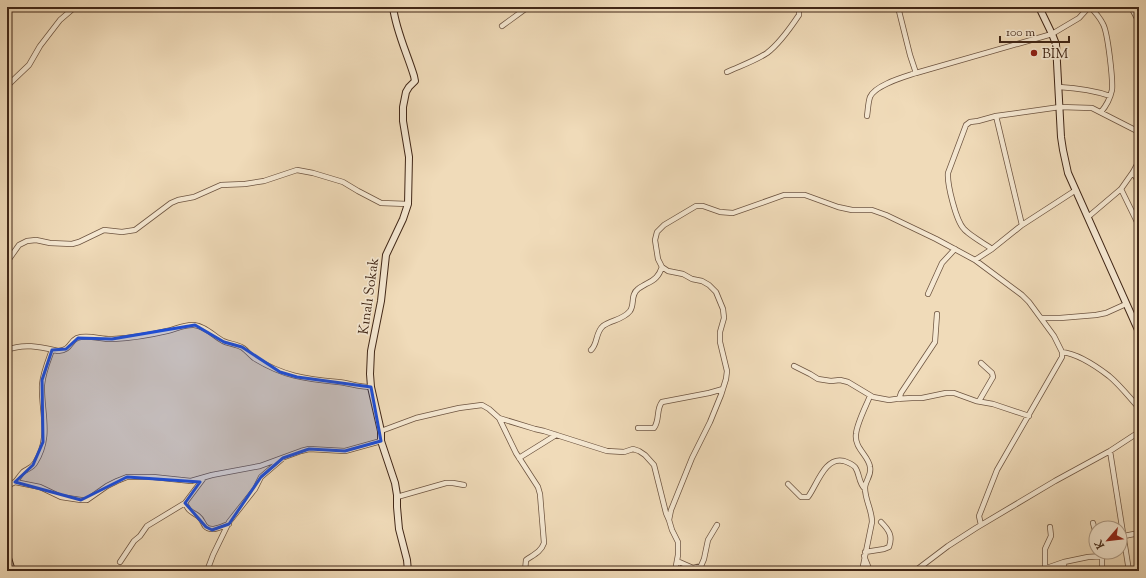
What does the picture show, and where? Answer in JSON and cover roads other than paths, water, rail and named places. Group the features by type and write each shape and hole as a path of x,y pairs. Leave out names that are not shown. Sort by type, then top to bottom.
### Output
{"street":[{"path":"7,86 14,81 29,64 45,38 60,20 75,7"},
{"name":"Kınalı Sokak","path":"393,7 402,43 415,81 406,92 403,107 403,120 408,157 408,204 403,219 386,255 381,301 371,351 370,374 371,387 381,431 381,441 395,483 399,529 407,560 408,571"},
{"path":"502,26 528,7"},
{"path":"727,72 761,56 771,49 797,19 799,15 799,7"},
{"path":"898,7 916,72"},
{"path":"1039,7 1056,44 1062,150 1068,173 1139,332"},
{"path":"867,116 870,97 873,93 885,85 916,72 1052,34 1079,18 1089,7 1104,26 1107,36 1111,70 1112,88 1108,104 1101,112"},
{"path":"1131,7 1139,22"},
{"path":"1059,87 1097,91 1110,96"},
{"path":"992,249 964,230 957,216 948,180 948,173 966,125 970,122 996,116 1060,107 1092,108 1139,132"},
{"path":"996,116 1022,225"},
{"path":"1088,217 1121,189 1139,162"},
{"path":"7,262 19,245 27,241 36,240 50,243 72,244 104,230 122,232 135,230 171,203 178,200 194,197 221,185 264,181 296,170 313,173 343,182 381,202 408,204"},
{"path":"1133,172 1139,183"},
{"path":"1121,189 1139,226"},
{"path":"975,260 992,249 1022,225 1076,190"},
{"path":"669,520 671,510 692,458 710,422 723,389 727,371 720,342 720,332 724,318 723,309 716,292 702,281 692,279 683,274 668,271 662,267 658,259 656,247 655,240 657,232 664,225 696,206 703,206 720,212 734,213 784,195 806,195 838,207 852,210 872,210 886,215 975,260 1022,295 1042,318 1054,336 1062,352 1062,357 997,470 979,516 981,525"},
{"path":"928,294 942,263 955,249"},
{"path":"591,350 600,330 604,326 624,316 631,309 632,296 637,289 657,278 662,267"},
{"path":"1042,318 1096,315 1106,313 1126,304"},
{"path":"1133,318 1139,313"},
{"path":"899,399 901,393 935,342 934,333 937,314"},
{"path":"7,350 28,345 58,351 66,349 78,338 118,339 148,335 184,326 195,325 207,330 224,342 242,347 253,357 280,372 297,377 327,382 339,382 361,387 371,387"},
{"path":"7,486 15,482 23,472 34,465 41,450 45,424 42,380 52,350"},
{"path":"1062,352 1078,356 1110,376 1139,408"},
{"path":"978,401 993,377 981,363"},
{"path":"794,366 818,379 848,382 870,396 889,400 922,398 946,393 954,393 1028,416"},
{"path":"638,428 654,428 662,402 723,389"},
{"path":"862,571 872,517 865,489 870,473 870,465 856,441 856,433 870,396"},
{"path":"381,431 416,418 459,408 482,405 499,418 519,458 535,483 540,494 544,543 539,551 526,560 525,571"},
{"path":"499,418 607,451 624,452 633,448 645,455 654,465 666,513 678,542 675,571"},
{"path":"915,571 957,540 981,525 1055,481 1110,451 1139,432"},
{"path":"519,458 556,435"},
{"path":"15,482 40,488 61,497 87,500 107,486 128,477 153,477 191,481 260,466 308,449 345,451 381,441"},
{"path":"1110,451 1121,520"},
{"path":"207,571 213,555 229,524 255,488 261,477 283,458"},
{"path":"788,484 801,496 808,497 828,465 833,461 839,460 849,463 854,467 861,485 865,489"},
{"path":"120,562 134,541 140,536 147,526 188,501 204,478"},
{"path":"397,497 446,483 464,485"},
{"path":"185,503 188,510 198,516 209,529 212,530 229,524"},
{"path":"865,554 888,547 891,541 890,533 881,522"},
{"path":"677,561 694,568 701,566 708,540 717,524"},
{"path":"1045,568 1045,549 1051,536 1050,526"},
{"path":"1128,535 1139,533"},
{"path":"865,554 870,571"},
{"path":"7,555 12,571"},
{"path":"1038,571 1064,562 1088,557"},
{"path":"1101,560 1102,571"},
{"path":"1128,560 1129,571"},
{"path":"1064,562 1064,571"}],"place":[{"name":"BİM","path":"1034,53"}]}
